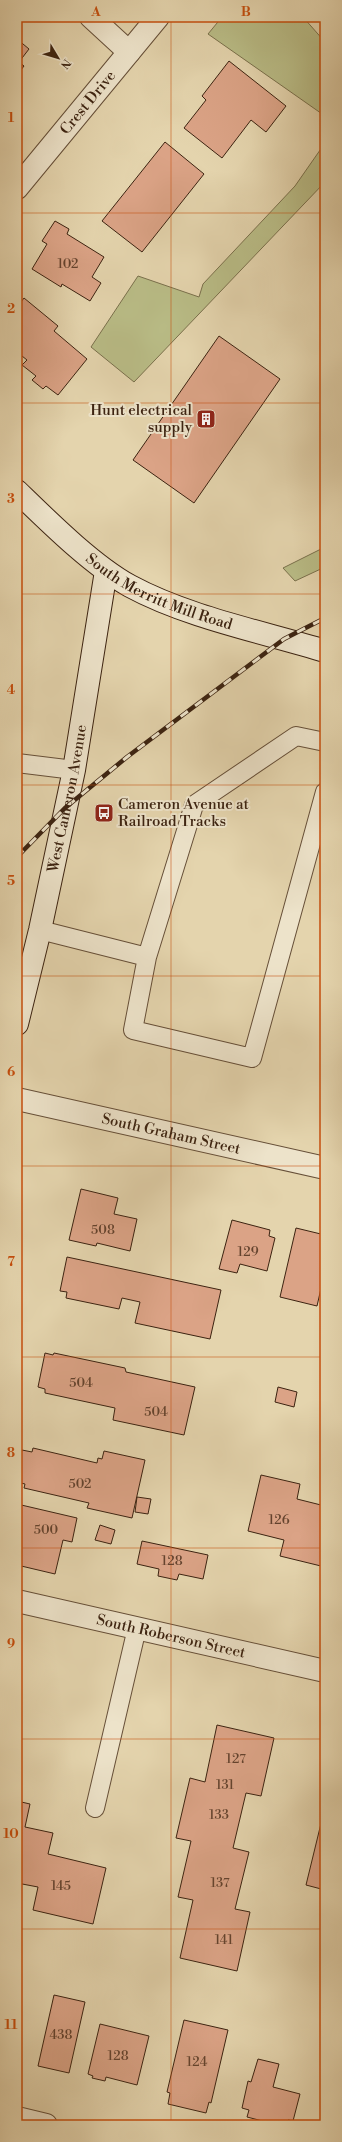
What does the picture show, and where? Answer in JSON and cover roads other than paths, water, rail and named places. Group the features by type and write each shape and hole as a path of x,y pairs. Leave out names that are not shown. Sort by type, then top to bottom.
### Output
{"street":[{"path":"91,17 129,52"},
{"name":"Crest Drive","path":"17,188 158,17"},
{"name":"South Merritt Mill Road","path":"17,490 38,512 106,571 130,586 170,604 325,651"},
{"name":"West Cameron Avenue","path":"17,1024 40,930 74,770 106,571"},
{"name":"South Graham Street","path":"17,1099 325,1168"},
{"name":"South Roberson Street","path":"17,1602 325,1671"},
{"path":"17,2118 46,2125"}],"lane":[{"path":"325,742 296,736 194,805 147,957 133,1030 252,1058 325,792"},
{"path":"17,762 74,770"},
{"path":"40,930 147,957"},
{"path":"95,1808 137,1628"}],"railway":[{"path":"17,857 65,808 127,757 284,639 325,618"}],"place":[{"name":"Hunt electrical supply","path":"206,419"},
{"name":"Cameron Avenue at Railroad Tracks","path":"104,813"}]}
